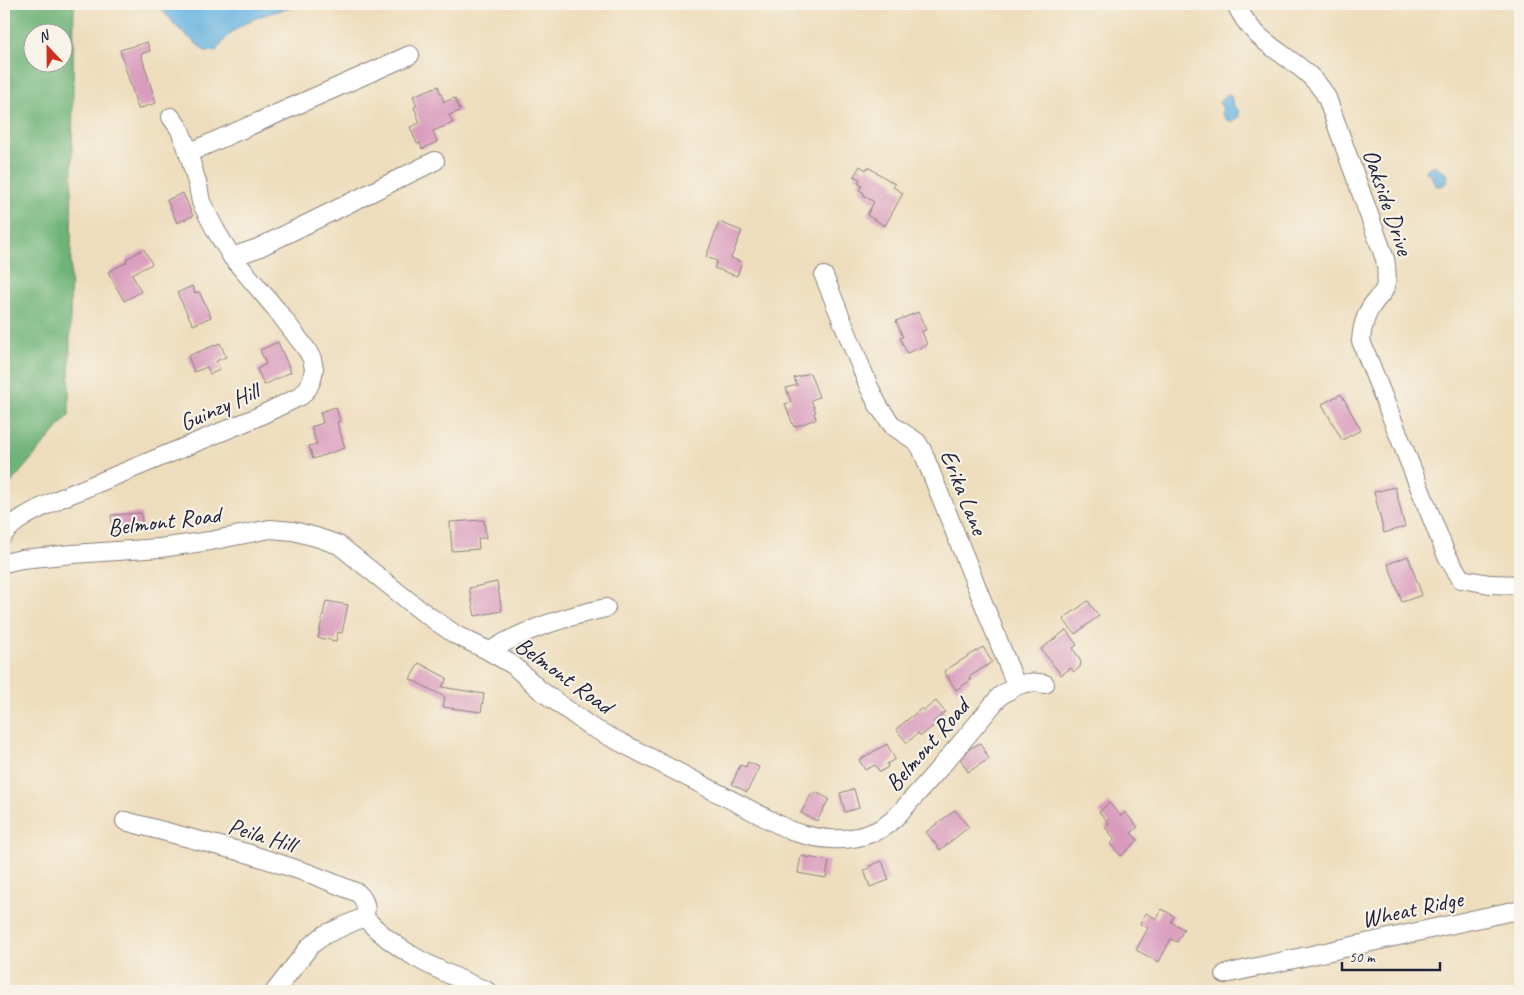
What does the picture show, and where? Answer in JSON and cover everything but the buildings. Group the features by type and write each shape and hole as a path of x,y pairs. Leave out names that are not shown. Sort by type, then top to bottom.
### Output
{"street":[{"name":"Oakside Drive","path":"1236,4 1255,33 1266,44 1311,77 1323,90 1327,98 1385,259 1387,272 1383,293 1376,299 1367,314 1361,341 1446,554 1461,579 1490,584 1520,585"},
{"path":"188,153 410,54"},
{"name":"Guinzy Hill","path":"4,534 10,527 29,514 59,499 255,418 301,396 308,388 312,379 314,369 312,359 307,350 276,309 232,257 216,231 201,202 198,186 179,128 171,117"},
{"path":"232,257 258,248 435,161"},
{"name":"Erika Lane","path":"824,276 879,407 893,426 917,442 922,450 1016,685"},
{"name":"Belmont Road","path":"4,563 22,559 73,554 160,548 210,541 270,529 293,531 316,537 339,545 420,610 456,635 490,651 513,665 540,690 591,727 791,831 810,837 830,840 860,837 888,825 1000,696 1016,685"},
{"path":"490,651 506,641 568,618 606,608"},
{"path":"1016,685 1036,682 1045,684"},
{"name":"Peila Hill","path":"124,821 250,854 311,874 358,893 364,899 366,907 364,917"},
{"name":"Wheat Ridge","path":"1225,974 1508,912 1520,911"},
{"path":"275,991 316,940 364,917 389,941 410,955 434,968 487,991"}],"green space":[{"path":"4,4 74,4 69,415 4,491"}],"water":[{"path":"157,4 310,4 289,8 249,21 231,33 216,51 205,51 178,28"},
{"path":"1227,94 1231,96 1233,105 1240,112 1238,118 1232,122 1226,119 1222,113 1223,108 1219,103"},
{"path":"1431,166 1436,166 1448,175 1445,184 1435,185 1431,175 1425,171"}]}
